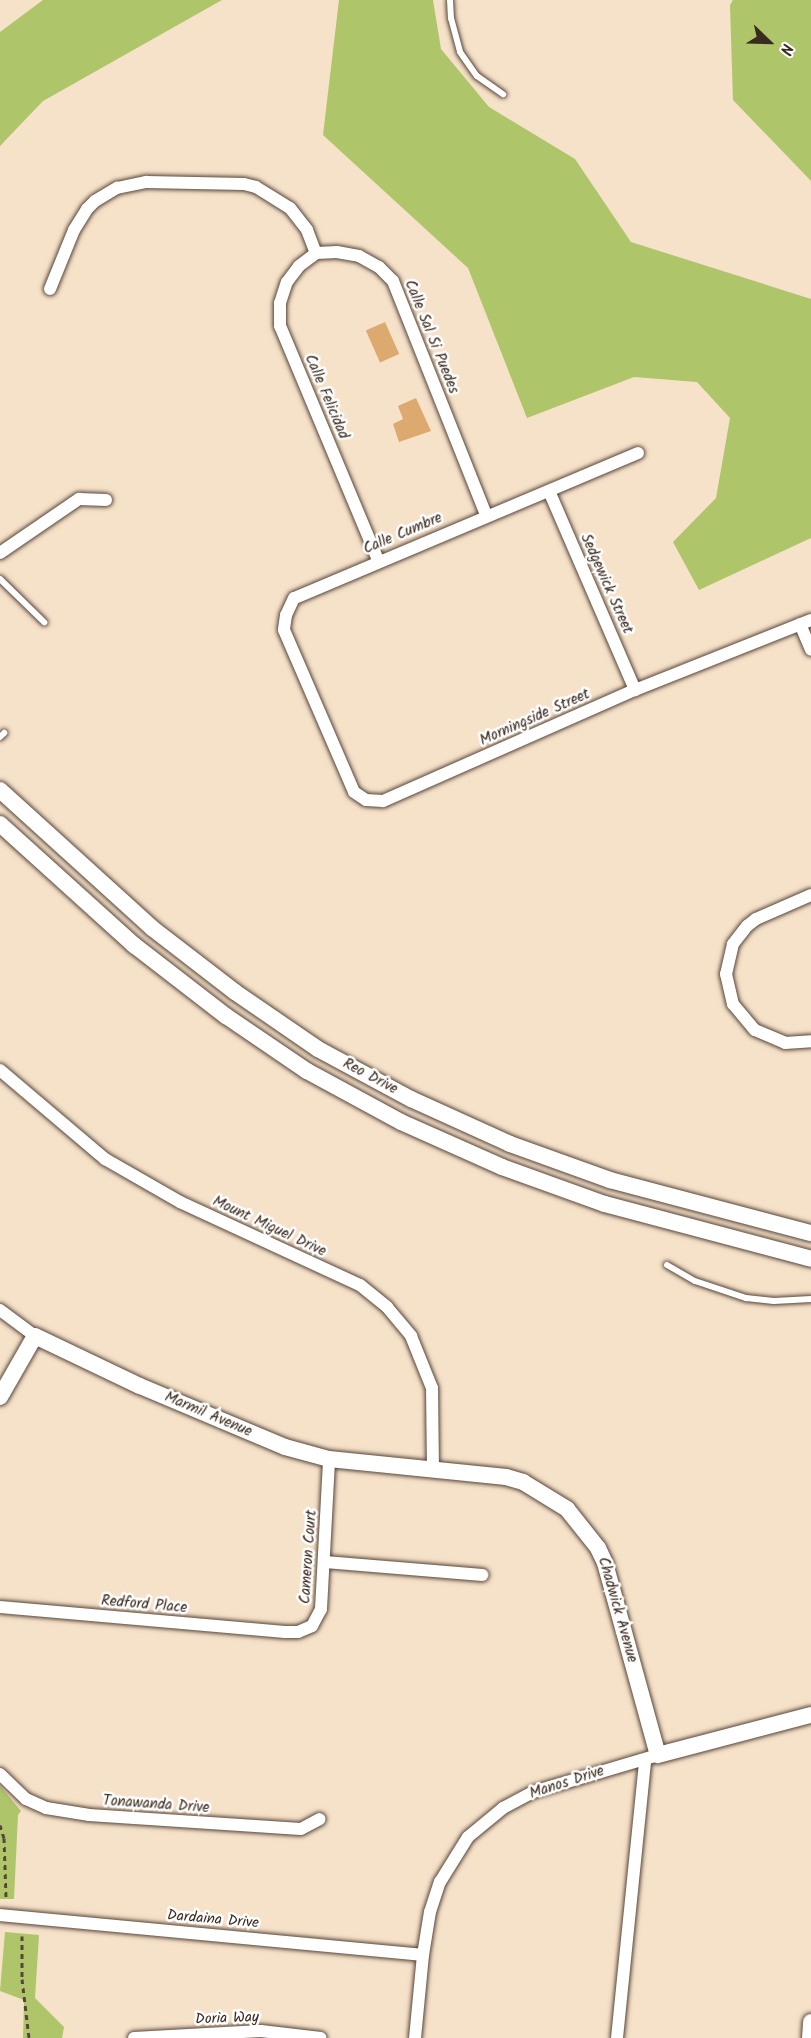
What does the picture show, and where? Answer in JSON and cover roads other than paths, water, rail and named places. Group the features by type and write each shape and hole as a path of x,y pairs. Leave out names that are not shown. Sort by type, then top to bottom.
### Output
{"main road":[{"name":"Reo Drive","path":"0,790 152,928 235,992 329,1054 411,1099 510,1144 610,1180 811,1233"},
{"name":"Reo Drive","path":"0,824 134,945 226,1016 307,1071 401,1122 502,1167 605,1204 811,1259"},
{"name":"Marmil Avenue","path":"35,1336 129,1381 285,1448 329,1459 433,1468"},
{"path":"0,1397 35,1336"},
{"name":"Chadwick Avenue","path":"433,1468 506,1477 523,1482 554,1498 589,1534 605,1563 652,1757"},
{"name":"Manos Drive","path":"652,1757 811,1715"},
{"path":"810,2038 811,2022"}],"street":[{"path":"50,289 74,230 87,209 105,193 146,182 244,184 256,187 279,199 294,213 307,230 316,253"},
{"name":"Calle Sal Si Puedes","path":"316,253 337,252 359,256 379,267 393,281 486,515"},
{"name":"Calle Felicidad","path":"316,253 300,266 287,282 280,303 280,326 378,560"},
{"name":"Calle Cumbre","path":"319,711 284,630 288,608 294,598 378,560 638,453"},
{"name":"Sedgewick Street","path":"549,491 635,690"},
{"path":"0,554 79,499 106,500"},
{"path":"806,622 811,650"},
{"name":"Morningside Street","path":"319,711 351,786 360,796 377,801 635,690 806,622"},
{"path":"811,895 756,919 739,934 726,964 727,984 733,1004 746,1022 764,1036 785,1043 811,1041"},
{"name":"Mount Miguel Drive","path":"0,1070 105,1159 180,1202 360,1285 387,1307 411,1336 432,1388 433,1468"},
{"name":"Marmil Avenue","path":"0,1310 35,1336"},
{"name":"Cameron Court","path":"285,1632 298,1632 312,1626 321,1609 329,1459"},
{"path":"325,1562 482,1575"},
{"name":"Redford Place","path":"0,1607 285,1632"},
{"name":"Manos Drive","path":"415,2038 430,1911 440,1882 468,1837 503,1808 534,1792 652,1757"},
{"name":"Chadwick Avenue","path":"617,2038 652,1757"},
{"name":"Tonawanda Drive","path":"0,1774 26,1800 46,1808 90,1815 301,1829 320,1819"},
{"name":"Dardaina Drive","path":"0,1915 423,1955"},
{"name":"Doria Way","path":"134,2038 261,2031 321,2038"}],"lane":[{"path":"450,0 451,18 460,52 477,76 503,94"},
{"path":"0,579 44,622"},
{"path":"667,1266 695,1281 746,1298 774,1301 811,1299"}]}
